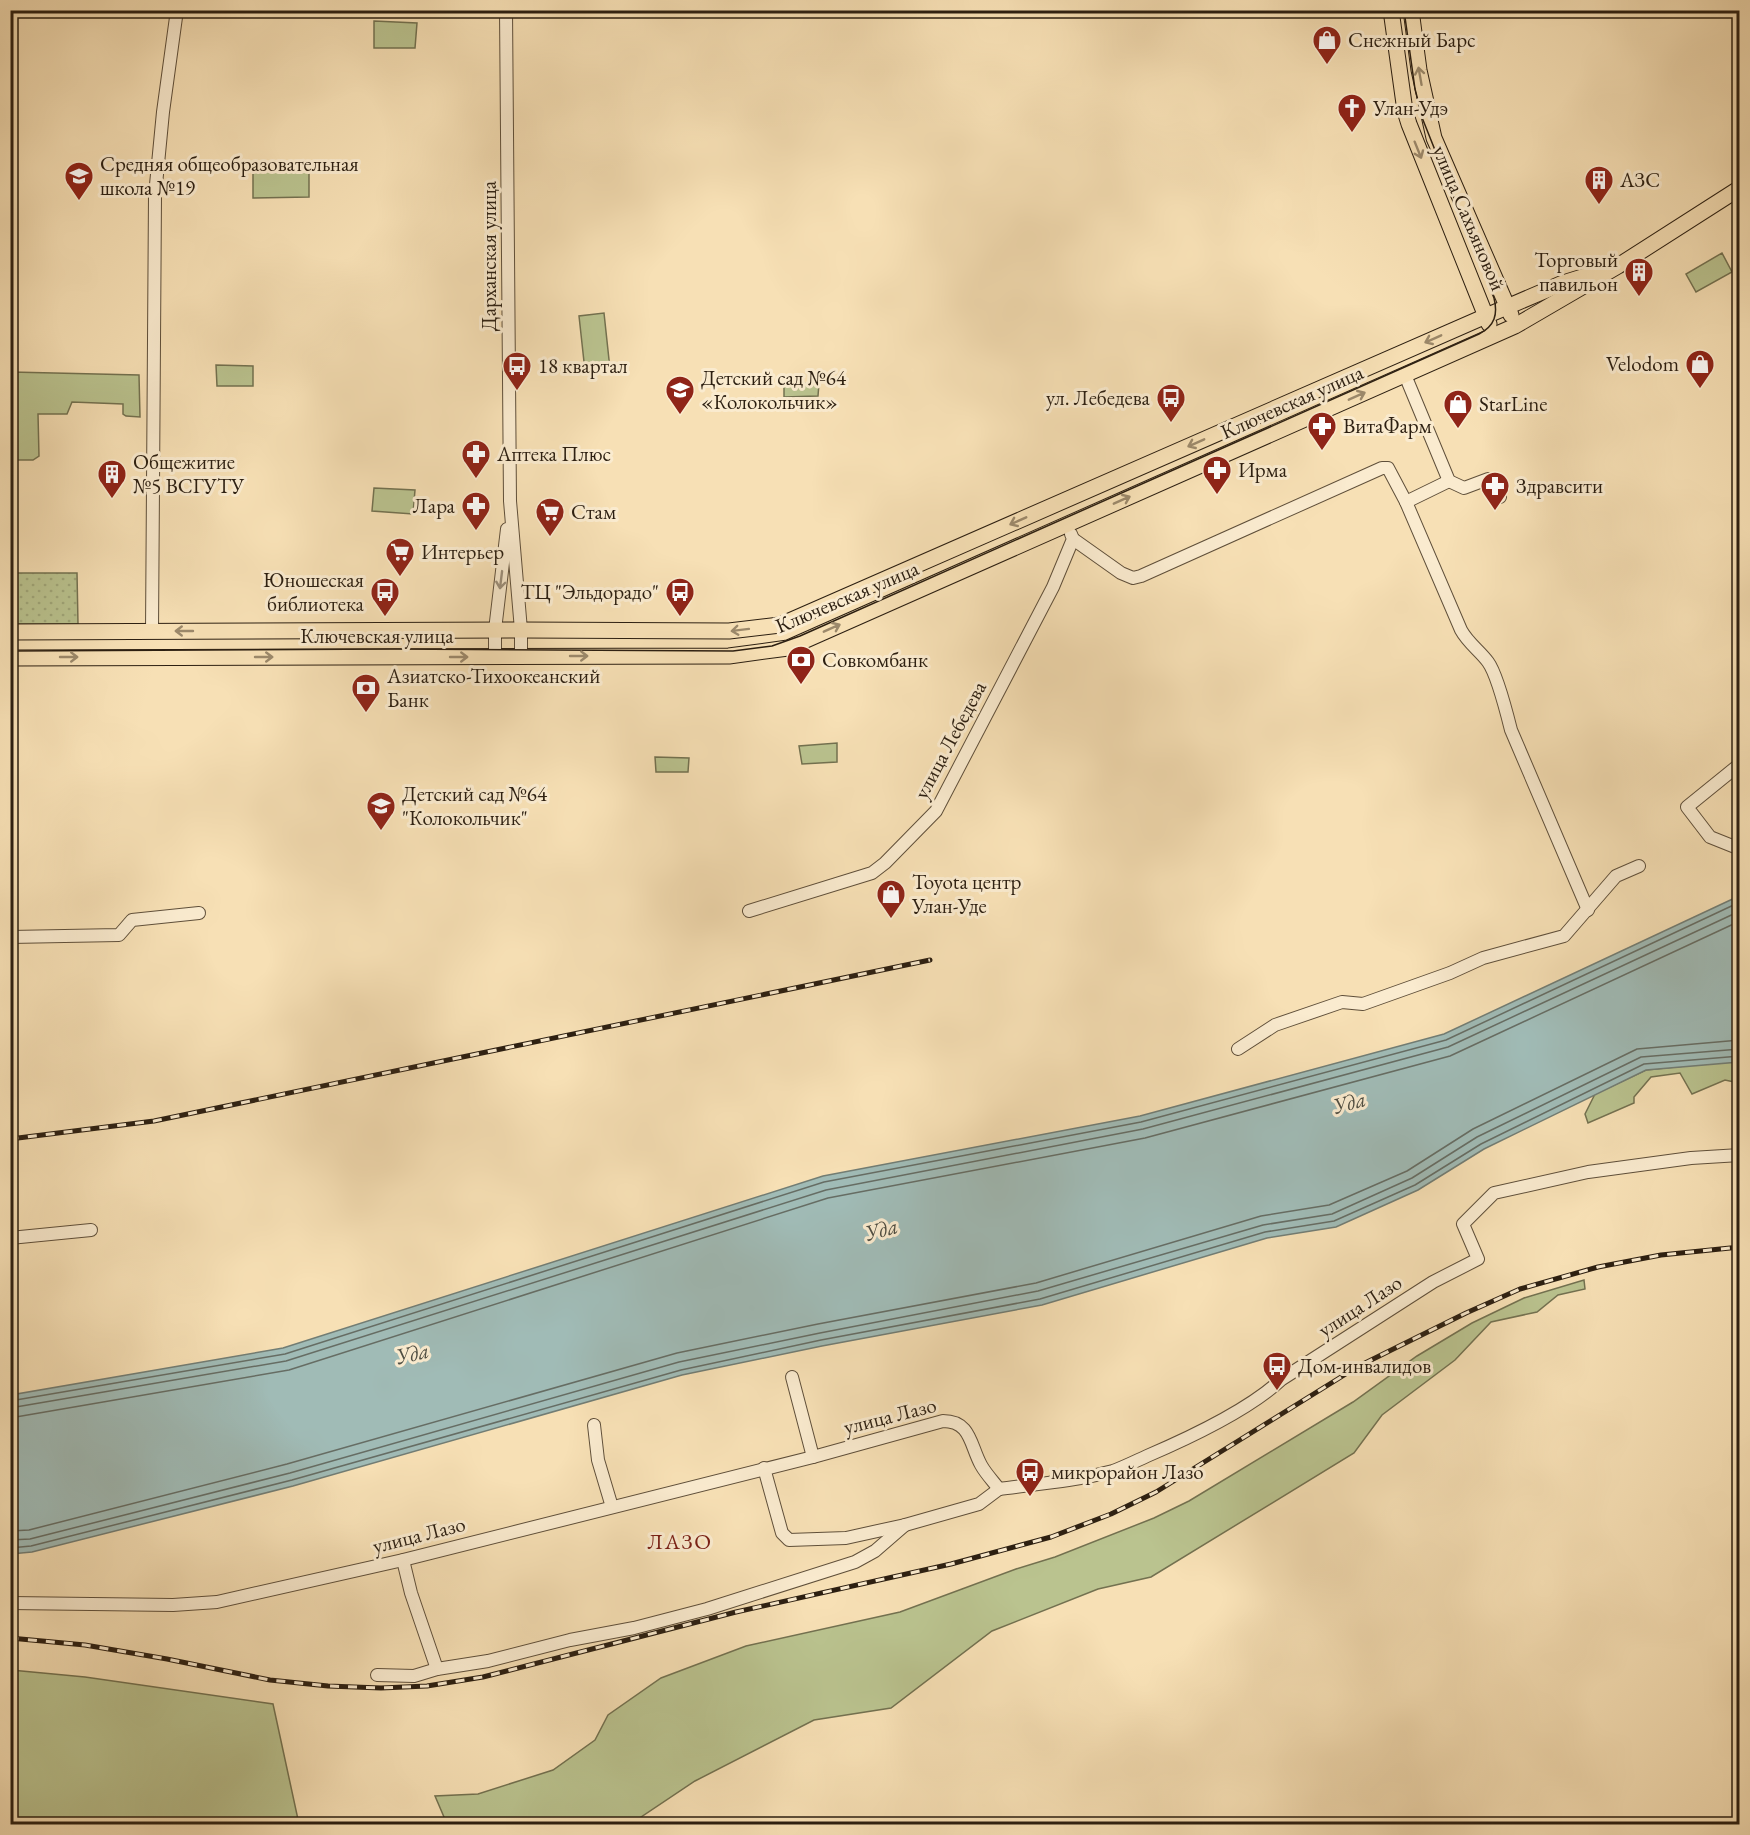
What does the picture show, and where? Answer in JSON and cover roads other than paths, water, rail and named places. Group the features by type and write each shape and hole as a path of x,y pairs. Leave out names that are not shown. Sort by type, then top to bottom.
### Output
{"main road":[{"name":"улица Сахьяновой","path":"1391,10 1403,102 1409,124 1486,316 1504,331"},
{"name":"улица Сахьяновой","path":"1411,10 1419,70 1434,138 1508,307 1504,331"},
{"path":"1409,124 1429,119"},
{"path":"1618,266 1740,188"},
{"name":"Ключевская улица","path":"10,632 729,631 780,625 1563,283 1618,266"},
{"name":"Ключевская улица","path":"10,658 739,655 788,648 1504,331 1618,266"}],"street":[{"path":"152,631 155,195 163,112 177,10"},
{"name":"Дарханская улица","path":"506,10 510,501 521,656"},
{"path":"1406,375 1449,481 1464,488 1488,479 1492,480 1500,496"},
{"path":"1068,524 1073,539 1133,578 1142,576 1382,468 1388,468 1406,502 1461,630 1468,642 1488,663 1507,711 1511,729 1588,910"},
{"path":"1406,502 1449,481"},
{"name":"Дарханская улица","path":"495,657 495,630 510,501"},
{"name":"улица Лебедева","path":"750,911 872,873 885,863 936,811 1053,587 1073,539"},
{"path":"1740,764 1687,807 1710,837 1740,849"},
{"path":"1238,1049 1275,1025 1342,1002 1363,1004 1450,973 1483,958 1564,936 1616,876 1639,866"},
{"path":"10,937 119,935 132,920 199,913"},
{"name":"улица Лазо","path":"10,1603 173,1605 217,1602 403,1560 943,1421 954,1421 964,1427 981,1466 999,1489 1113,1470 1175,1444 1253,1402 1270,1391 1282,1379 1433,1282 1478,1259 1463,1224 1494,1193 1588,1172 1691,1158 1740,1155"},
{"path":"10,1238 91,1230"},
{"path":"792,1377 813,1456"},
{"path":"594,1425 598,1460 612,1507"},
{"path":"764,1468 782,1533 789,1540 846,1538 905,1525 979,1504 999,1489"},
{"path":"377,1675 414,1676 436,1669 488,1661 570,1640 634,1628 707,1609 855,1562 875,1551 905,1525"},
{"path":"403,1560 411,1593 436,1669"}],"water":[{"name":"Уда","path":"1739,896 1739,1062 1646,1070 1484,1149 1418,1190 1336,1227 1267,1238 1042,1305 682,1375 293,1486 32,1552 11,1554 11,1395 283,1348 823,1176 1140,1116 1444,1034"}],"tram line":[{"path":"10,651 394,649 733,651 772,646 800,636 1479,334 1489,327 1494,319 1496,309 1494,298 1423,120 1415,89 1404,10"}],"railway":[{"path":"10,1139 154,1121 930,960"},
{"path":"10,1638 85,1645 270,1680 328,1686 381,1688 427,1686 483,1677 736,1612 951,1564 1051,1537 1111,1514 1156,1492 1357,1367 1520,1289 1598,1267 1661,1255 1740,1247"}],"place":[{"name":"Снежный Барс","path":"1327,66"},
{"name":"Улан-Удэ","path":"1352,134"},
{"name":"Средняя общеобразовательная школа №19","path":"79,202"},
{"name":"АЗС","path":"1599,206"},
{"name":"Торговый павильон","path":"1639,298"},
{"name":"Velodom","path":"1700,390"},
{"name":"18 квартал","path":"517,392"},
{"name":"Детский сад №64 «Колокольчик»","path":"680,416"},
{"name":"ул. Лебедева","path":"1171,424"},
{"name":"StarLine","path":"1458,430"},
{"name":"ВитаФарм","path":"1322,452"},
{"name":"Аптека Плюс","path":"476,480"},
{"name":"Ирма","path":"1217,496"},
{"name":"Общежитие №5 ВСГУТУ","path":"112,500"},
{"name":"Здравсити","path":"1495,512"},
{"name":"Лара","path":"476,532"},
{"name":"Стам","path":"550,538"},
{"name":"Интерьер","path":"400,578"},
{"name":"Юношеская библиотека","path":"385,618"},
{"name":"ТЦ \"Эльдорадо\"","path":"680,618"},
{"name":"Совкомбанк","path":"801,686"},
{"name":"Азиатско-Тихоокеанский Банк","path":"366,714"},
{"name":"Детский сад №64 \"Колокольчик\"","path":"381,832"},
{"name":"Toyota центр Улан-Уде","path":"891,920"},
{"name":"Дом-инвалидов","path":"1277,1392"},
{"name":"микрорайон Лазо","path":"1030,1498"}],"district":[{"name":"ЛАЗО","path":"680,1541"}]}
